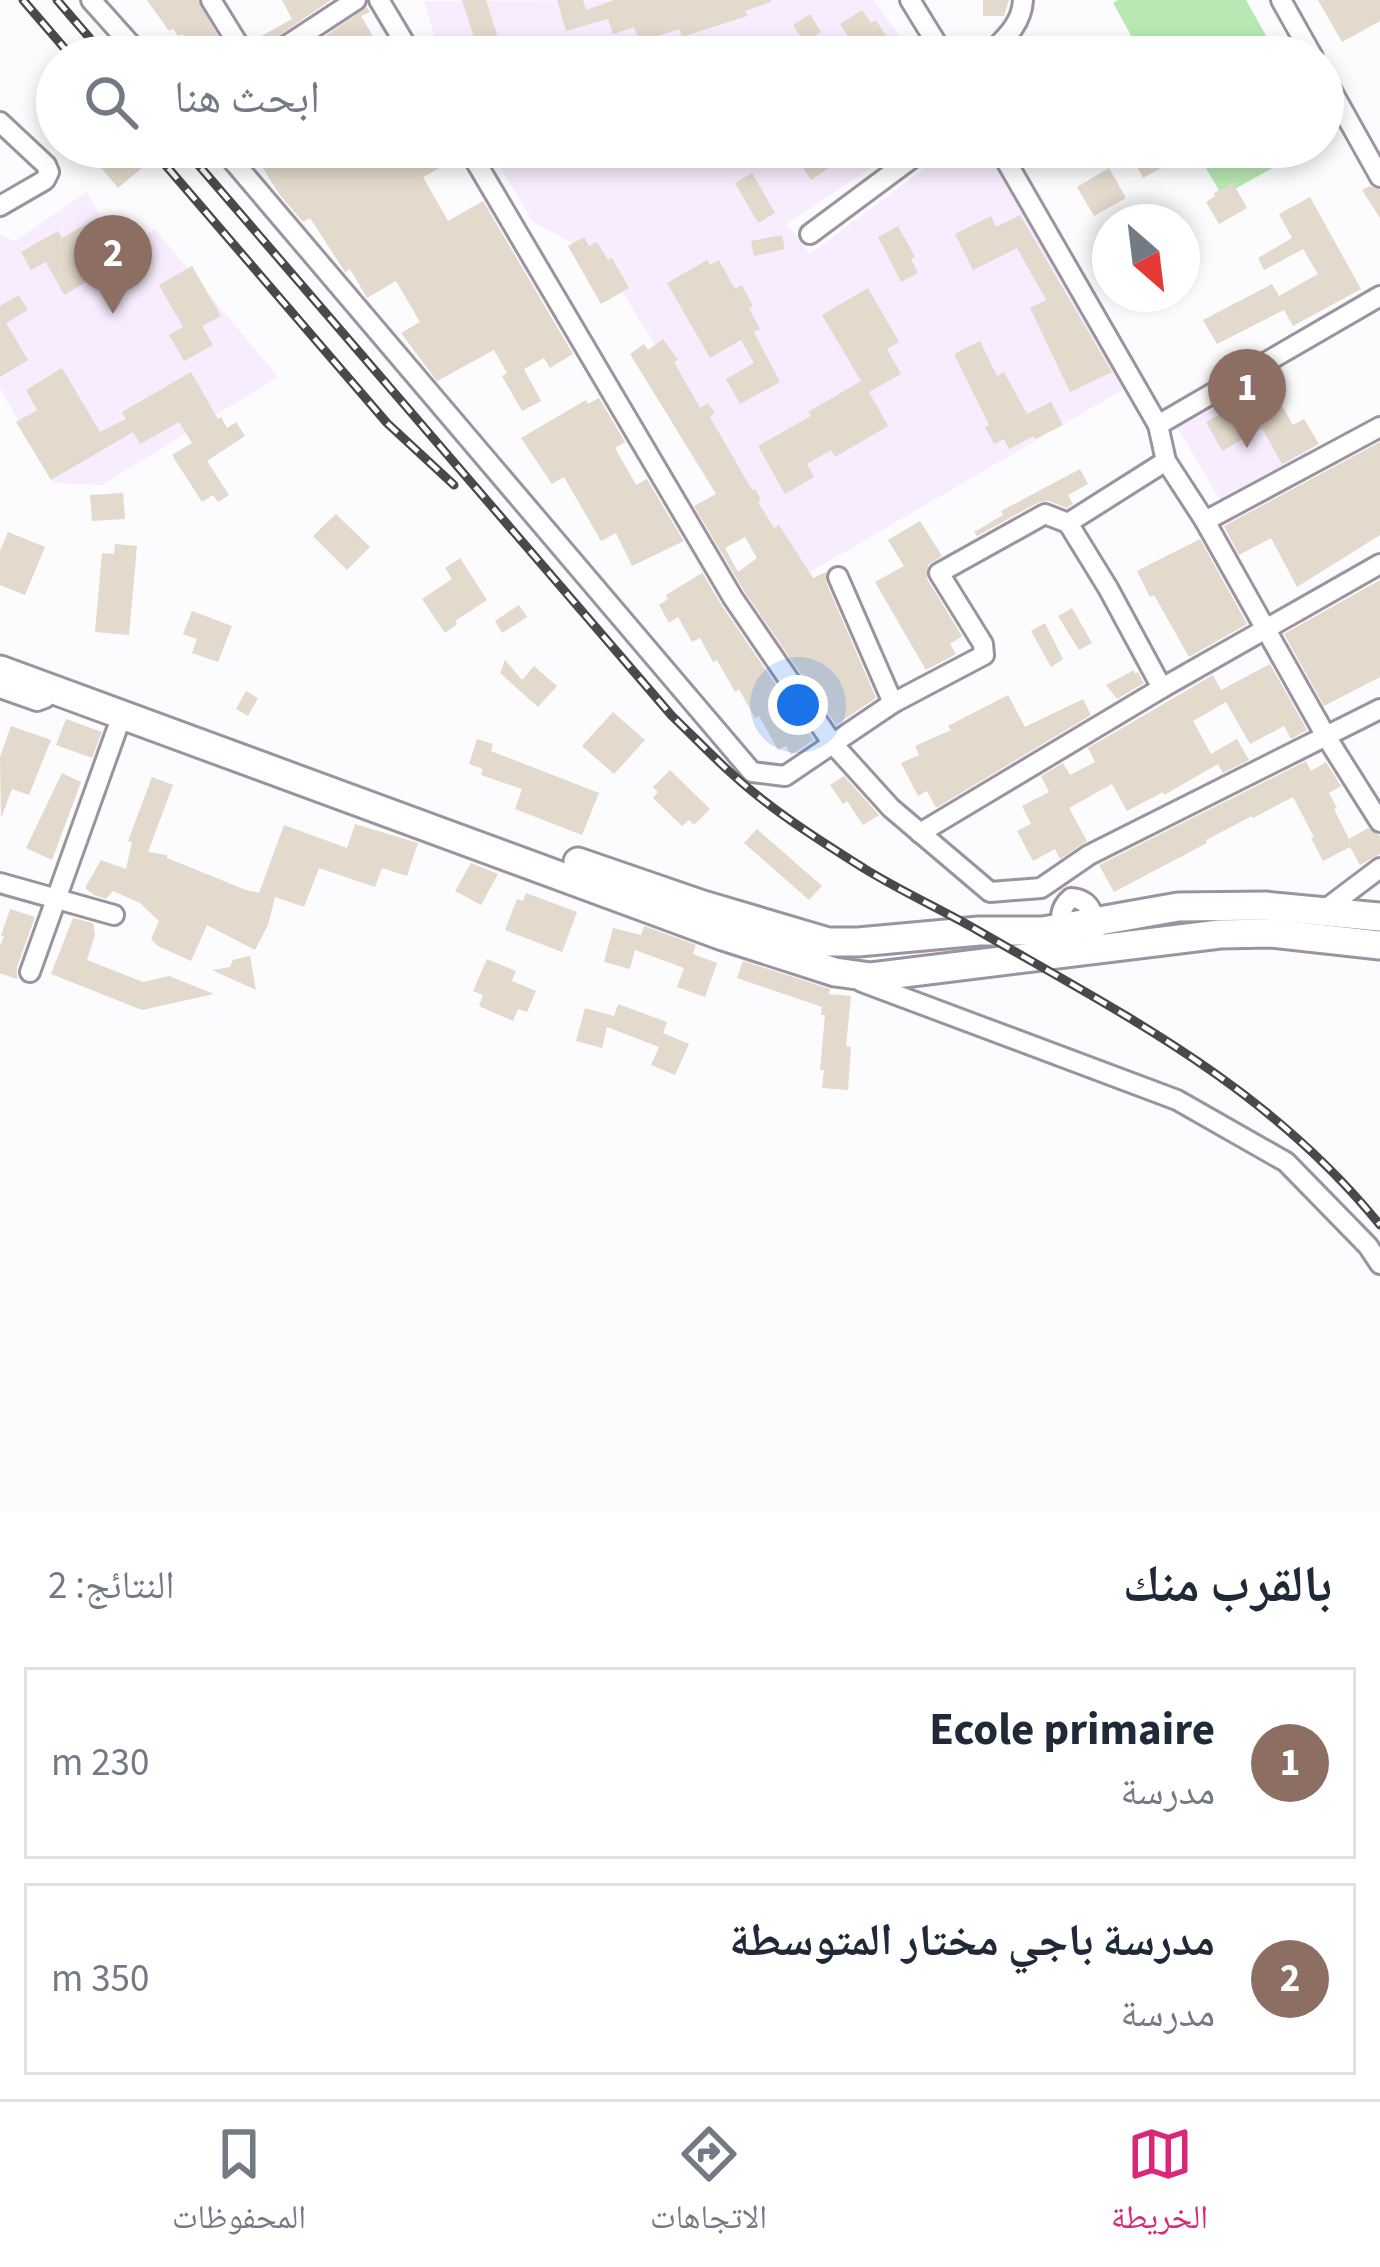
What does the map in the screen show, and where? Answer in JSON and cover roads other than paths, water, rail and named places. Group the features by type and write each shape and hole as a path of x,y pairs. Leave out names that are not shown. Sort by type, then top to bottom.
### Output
{"main road":[{"path":"0,653 605,872 828,942 1270,932 1380,945"},
{"path":"0,670 835,972 872,977 986,964 1178,907 1265,906 1380,917"}],"street":[{"path":"91,0 123,36"},
{"path":"211,0 233,36"},
{"path":"301,36 356,0"},
{"path":"379,0 400,36"},
{"path":"910,0 932,36"},
{"path":"1006,36 1024,0"},
{"path":"1281,0 1301,36"},
{"path":"1344,113 1380,177"},
{"path":"0,122 36,156"},
{"path":"0,206 41,182 48,176 47,168"},
{"path":"239,168 752,772 785,776 893,704 984,655 983,644 939,573 1045,514 1068,524 1162,688"},
{"path":"478,168 733,598 833,743 920,832 990,892 1041,888 1089,855 1380,709"},
{"path":"809,234 899,168"},
{"path":"1010,168 1158,425 1166,461 1380,822"},
{"path":"1158,425 1380,296"},
{"path":"1205,521 1380,428"},
{"path":"1068,524 1166,461"},
{"path":"920,832 1380,564"},
{"path":"838,577 893,704"},
{"path":"0,688 37,701 45,698 50,686"},
{"path":"30,972 122,715"},
{"path":"1323,911 1380,868"},
{"path":"1057,878 1071,898"},
{"path":"0,883 114,915"},
{"path":"1071,898 1081,898 1091,908 1081,937 1062,905 1071,898"},
{"path":"835,972 1177,1100 1286,1162 1380,1264"}],"railway":[{"path":"23,0 54,36"},
{"path":"57,0 88,36"},
{"path":"168,168 387,423 454,485"},
{"path":"201,168 672,716 731,773 779,812 865,869 1088,993 1193,1058 1291,1133 1380,1225"}],"place":[{"name":"مدرسة باجي مختار المتوسطة","path":"113,314"},
{"name":"Ecole primaire","path":"1247,448"}]}
